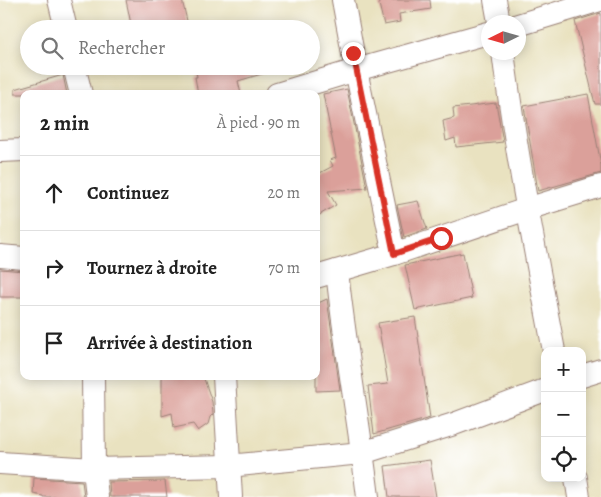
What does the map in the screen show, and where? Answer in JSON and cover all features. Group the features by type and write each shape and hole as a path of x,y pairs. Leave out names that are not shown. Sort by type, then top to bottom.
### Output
{"street":[{"path":"59,0 64,20"},
{"path":"343,0 394,254"},
{"path":"496,0 498,15"},
{"path":"526,23 600,0"},
{"path":"290,90 481,35"},
{"path":"504,60 512,123 553,347"},
{"path":"76,75 80,90"},
{"path":"0,151 20,150"},
{"path":"368,497 348,360 327,274 601,186"},
{"path":"0,256 20,258"},
{"path":"586,375 601,370"},
{"path":"93,380 94,469 97,497"},
{"path":"224,380 231,497"},
{"path":"0,464 94,469 228,466 362,453 454,424 541,391"},
{"path":"577,482 579,497"}],"building":[{"path":"126,0 182,0 187,20 130,20"},
{"path":"378,0 430,0 431,9 399,14 400,22 384,25"},
{"path":"601,13 601,104 595,104 575,21"},
{"path":"63,75 66,90 20,90 20,94 15,94 15,89"},
{"path":"197,75 258,75 238,81 240,90 197,90 195,77 197,77"},
{"path":"347,89 367,188 328,191 336,205 320,215 320,173 333,166 330,160 336,158 323,94"},
{"path":"588,94 601,173 538,191 524,106"},
{"path":"496,103 503,142 456,147 455,138 446,141 443,121 454,118 453,108"},
{"path":"418,201 427,229 404,237 397,205"},
{"path":"463,253 472,298 415,310 405,265"},
{"path":"0,269 20,271 20,297 0,297"},
{"path":"327,299 340,390 316,391 316,380 320,380 320,302"},
{"path":"415,317 430,418 374,434 368,386 388,384 378,323"},
{"path":"162,380 204,380 212,402 213,414 208,424 198,431 193,424 174,428 172,413 162,416"},
{"path":"430,460 436,497 389,497 385,466"},
{"path":"34,478 82,481 84,497 43,497 33,494"},
{"path":"165,481 167,497 110,497 109,482"}],"route":[{"path":"353,53 394,254 441,238"}]}
